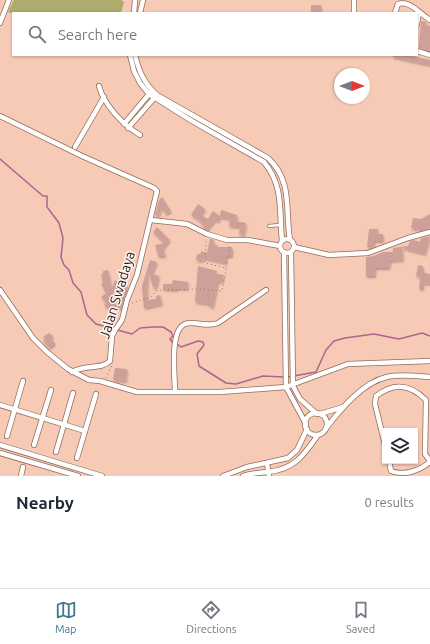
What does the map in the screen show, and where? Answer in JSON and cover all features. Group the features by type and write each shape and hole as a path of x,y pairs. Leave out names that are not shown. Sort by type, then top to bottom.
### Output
{"street":[{"path":"0,23 9,0"},
{"path":"134,12 135,0"},
{"path":"140,12 143,0"},
{"path":"354,0 354,12"},
{"path":"395,12 398,4 402,2 412,5 430,20"},
{"path":"418,18 419,12"},
{"path":"418,51 430,55"},
{"path":"130,56 134,71 140,83 155,97 264,162 271,170 276,180 279,191 281,243 284,252 286,387 306,426 313,434 318,435"},
{"path":"135,56 138,69 150,92"},
{"path":"99,86 104,97 124,124 140,135"},
{"path":"124,124 150,92"},
{"path":"75,147 104,97"},
{"path":"128,128 155,97"},
{"name":"Jalan Swadaya","path":"0,116 82,156 154,188 157,193 137,275 126,304 122,320 115,330 112,340 112,358 107,364 82,367 72,372"},
{"path":"193,119 268,158 277,166 287,190 290,240 293,249 293,386 300,399 326,419 326,428"},
{"path":"151,220 187,224 207,234 229,240 281,243 290,240"},
{"path":"284,252 293,249 329,255 368,253 408,238 430,232"},
{"path":"0,290 33,338 47,352 72,372 89,380 100,381 137,392 220,392 286,387 293,386 348,364 430,361"},
{"path":"175,392 174,347 179,331 184,324 212,326 266,290"},
{"path":"243,476 269,474 292,466 303,456 318,435 323,432 343,407 374,381 400,375 430,376"},
{"path":"7,436 23,381"},
{"path":"382,433 375,404 376,396 382,391 398,386 416,390 428,400 425,454 430,462 421,470 412,473 397,474 391,470 390,464"},
{"path":"34,445 52,390"},
{"path":"56,452 73,393"},
{"path":"77,458 96,394"},
{"path":"0,405 85,431"},
{"path":"223,476 247,467 267,464 288,458 296,450 309,416 343,407"},
{"path":"0,445 102,476"},
{"path":"0,452 78,476"},
{"path":"267,464 269,474"},
{"path":"21,476 23,467"}],"lane":[{"path":"269,226 281,225"}],"path":[{"path":"207,234 205,263 226,268"},
{"path":"126,304 151,297 157,290 201,289 222,291 229,255 229,240"},
{"path":"100,381 107,377 113,362 112,358"}],"shaded area":[{"path":"14,0 121,0 124,2 121,12 12,12 12,14 8,12"}],"building":[{"path":"311,5 321,5 321,12 311,12"},
{"path":"421,21 426,22 427,26 430,26 430,51 419,48"},
{"path":"412,56 430,60 430,65 393,57"},
{"path":"162,197 171,211 166,214 161,207 159,216 155,215 159,200"},
{"path":"198,204 205,209 201,215 208,219 213,211 220,216 221,210 237,215 236,221 246,223 244,235 239,234 240,227 229,226 230,219 220,217 218,222 215,220 207,230 203,228 204,226 200,223 202,222 191,215"},
{"path":"430,214 430,228 422,230 411,228 413,218 421,219"},
{"path":"157,227 170,240 163,248 165,256 159,256 159,258 155,245 164,243 153,232"},
{"path":"369,229 378,229 377,234 383,234 383,241 374,241 374,247 371,248 367,247"},
{"path":"430,236 425,254 402,248 403,260 390,261 389,268 375,268 375,276 366,276 366,257 374,256 383,252 393,252 393,248 408,246 410,241 414,240 420,242 421,238"},
{"path":"210,239 214,240 213,244 217,245 217,247 232,247 232,256 226,256 226,263 203,258 202,261 196,260 197,254 201,254 201,251 207,253"},
{"path":"150,260 157,262 152,274 159,276 156,288 153,287 148,270 147,300 156,299 156,296 160,295 162,304 144,308 142,286"},
{"path":"418,265 423,266 423,272 430,274 430,284 423,283 423,289 419,289 420,277 416,276"},
{"path":"198,266 217,271 216,274 224,275 222,282 218,281 213,307 209,306 209,304 195,302"},
{"path":"108,270 112,288 115,280 128,287 121,309 113,306 109,310 104,305 106,303 101,297 106,293 101,284 103,283 101,274 103,274 103,271"},
{"path":"173,280 188,282 187,289 163,289 163,284 172,284"},
{"path":"49,333 53,336 51,339 55,343 50,348 43,341 45,339 43,337"},
{"path":"115,368 127,369 126,381 113,380"}],"waterway":[{"path":"0,159 43,196 47,196 47,207 59,223 63,238 61,257 64,265 69,270 73,283 81,292 87,315 96,324 132,334 140,328 163,327 171,332 173,336 170,339 173,343"},
{"path":"288,377 316,372 326,350 334,341 374,334 399,339 422,333 430,336"},
{"path":"177,344 181,347 198,341 203,342 204,345 197,354 199,366 226,383 236,384 263,376 284,377"}]}
